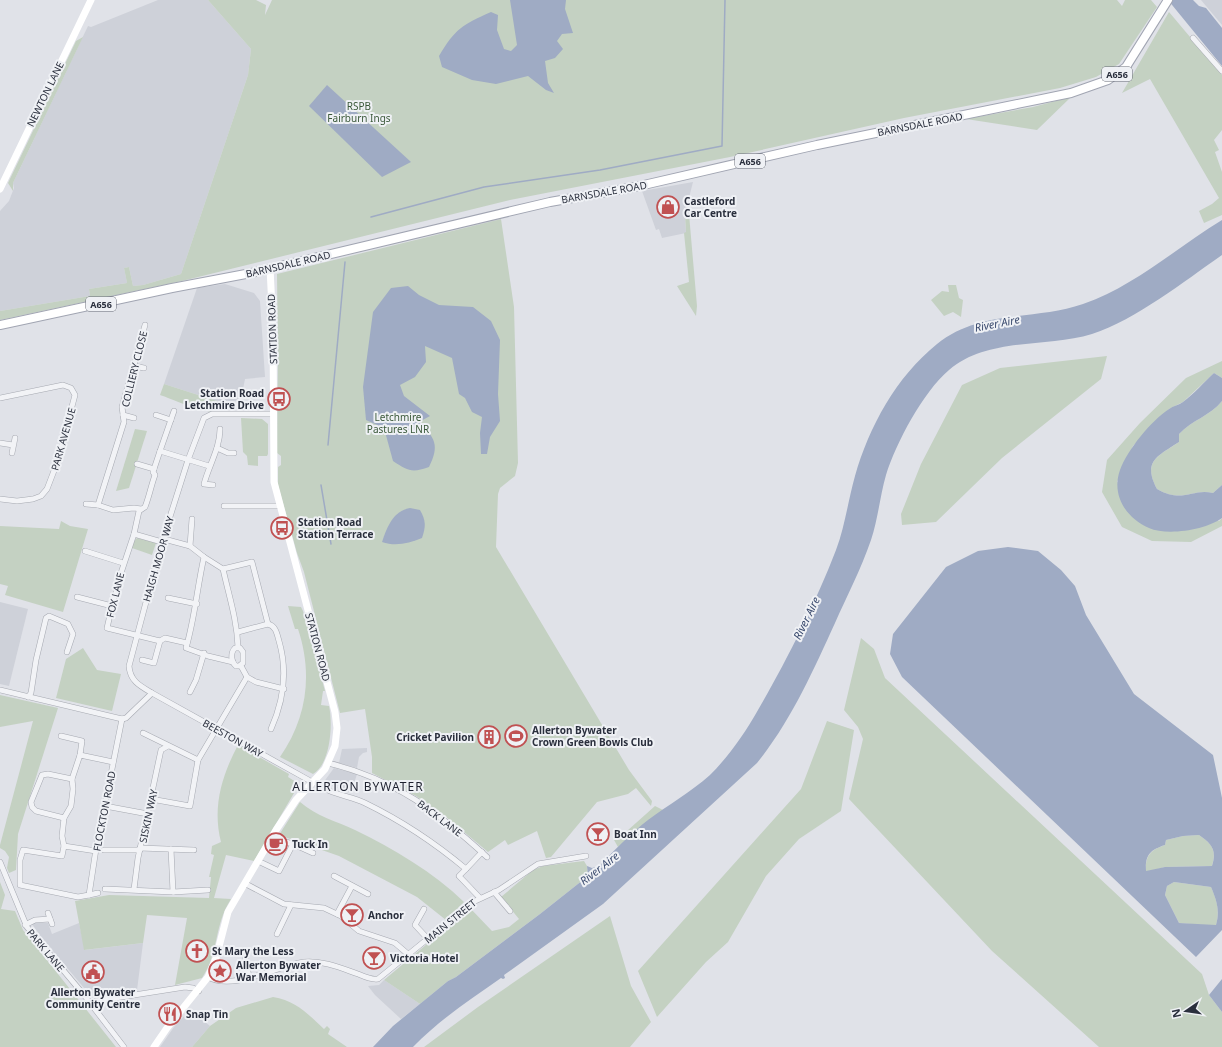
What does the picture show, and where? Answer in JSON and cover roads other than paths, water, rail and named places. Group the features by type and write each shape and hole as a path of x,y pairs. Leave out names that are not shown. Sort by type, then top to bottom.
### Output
{"main road":[{"name":"BARNSDALE ROAD","path":"0,325 270,268 550,202 635,187 817,145 1071,93 1108,80 1126,67 1167,2"}],"street":[{"name":"NEWTON LANE","path":"0,189 90,1"},
{"path":"1193,38 1222,71"},
{"name":"STATION ROAD","path":"154,1047 167,1028 199,991 208,977 216,958 228,912 246,884 271,838 296,800 314,782 328,764 336,737 336,712 274,482 273,328 270,268"},
{"name":"COLLIERY CLOSE","path":"98,505 124,422 122,407 145,325"},
{"path":"134,366 144,368"},
{"name":"PARK AVENUE","path":"0,398 63,385 71,388 76,395 57,464 47,489 41,496 33,499 17,501 0,499"},
{"name":"FOX LANE","path":"138,635 107,628 120,582 123,564 134,534 139,511 145,508 147,497 155,475 154,469 174,411"},
{"name":"HAIGH MOOR WAY","path":"152,693 137,684 129,673 129,666 163,541 188,460 204,418 212,414 273,414"},
{"path":"123,415 134,418"},
{"path":"156,415 171,420"},
{"path":"213,485 204,484 209,466 217,448 220,429"},
{"path":"12,454 14,438"},
{"path":"0,443 13,445"},
{"path":"217,448 228,453 234,453"},
{"path":"160,451 209,466"},
{"path":"137,464 154,469"},
{"path":"86,504 98,505 113,510 134,508 141,509"},
{"path":"224,506 280,506"},
{"path":"190,546 192,519"},
{"path":"134,534 190,546 223,569 228,591 231,597 238,632 238,648"},
{"path":"85,551 123,564"},
{"path":"187,645 197,604 197,590 204,557"},
{"path":"223,569 252,562 268,624"},
{"path":"77,597 112,606"},
{"path":"168,598 197,604"},
{"path":"28,697 32,692 36,660 46,618 49,616 68,624 73,634 67,652"},
{"path":"238,632 268,624 272,625 275,629 282,651 285,669 284,689 280,708 271,729"},
{"path":"138,635 160,641 165,638 187,645 208,656 232,662 236,666 241,666"},
{"path":"142,660 154,663 160,641"},
{"path":"232,662 232,651 238,648"},
{"path":"238,648 242,650 244,655 241,666"},
{"path":"190,692 204,653"},
{"path":"241,666 247,676 256,682 284,689"},
{"path":"151,799 190,806 198,760 217,730 247,676"},
{"path":"0,690 122,719 126,718 152,693"},
{"name":"BEESTON WAY","path":"152,693 323,788 364,802 404,824 437,846 466,869"},
{"name":"FLOCKTON ROAD","path":"89,895 96,851 122,719"},
{"path":"143,733 198,760"},
{"path":"61,736 82,741 80,755 72,779 73,799 64,818 62,836 64,846 62,856 23,850 20,860 20,884 24,887 82,897 98,893"},
{"name":"SISKIN WAY","path":"134,889 140,849 161,750 168,746"},
{"path":"80,755 114,762"},
{"name":"BACK LANE","path":"328,764 357,770 401,791 425,805 455,827 487,857"},
{"path":"64,818 36,811 32,807 32,802 42,775 48,774 72,779"},
{"path":"105,806 148,814"},
{"path":"271,838 294,844 313,853"},
{"path":"258,861 279,871 294,844"},
{"path":"64,846 96,851"},
{"path":"171,849 173,892"},
{"path":"104,850 194,850"},
{"path":"480,898 460,876 482,852"},
{"name":"MAIN STREET","path":"208,977 222,982 249,977 298,963 321,962 366,978 378,979 409,956 469,905 480,898 494,892 538,864 586,856"},
{"name":"PARK LANE","path":"0,862 25,925 90,1003 124,1047"},
{"path":"334,876 368,894"},
{"path":"246,884 278,901 290,905 321,906 338,914 357,930 391,941 402,948 409,956"},
{"path":"338,914 352,886"},
{"path":"105,889 134,889 173,892 208,890"},
{"path":"494,892 510,911"},
{"path":"277,934 290,905"},
{"path":"424,909 415,925 428,939"},
{"path":"25,925 35,920 51,922 48,913"},
{"path":"244,950 249,977"},
{"path":"90,1003 191,987 199,991"}],"water":[{"path":"510,0 566,0 565,9 573,33 562,34 557,41 563,49 555,58 545,61 548,83 554,93 546,90 528,76 496,84 472,80 442,67 439,56 455,34 466,25 491,12 498,15 497,30 504,49 511,51 517,45"},
{"path":"1168,0 1193,0 1199,6 1206,8 1222,28 1222,66"},
{"path":"327,85 411,162 382,177 309,106"},
{"name":"River Aire","path":"1222,220 1222,255 1143,310 1092,334 981,352 964,360 949,370 920,404 896,448 886,475 873,532 858,572 818,659 791,713 757,763 603,904 504,975 505,978 501,978 456,1010 413,1047 373,1047 393,1026 448,981 456,977 540,914 588,876 587,866 592,868 599,866 641,825 710,775 730,752 748,727 790,652 828,570 839,541 855,476 876,421 897,387 922,357 937,344 954,333 971,325 989,320 1064,309 1083,304 1102,296 1138,277"},
{"path":"408,286 419,295 439,305 473,307 491,321 500,340 498,394 500,421 490,437 487,454 481,454 480,433 482,417 472,412 465,398 459,394 452,358 425,346 426,362 415,377 400,385 404,396 430,416 419,422 432,437 434,442 434,453 429,467 418,470 410,470 393,461 384,428 366,420 363,387 373,312 391,288"},
{"path":"1214,373 1222,378 1222,401 1212,411 1184,429 1179,434 1179,442 1154,460 1151,472 1157,489 1174,495 1181,496 1199,492 1213,493 1222,485 1222,518 1197,529 1176,532 1166,532 1149,528 1141,524 1127,512 1122,505 1118,488 1120,470 1128,453 1148,428 1162,414 1187,399"},
{"path":"410,508 420,510 423,517 425,527 422,538 407,543 397,544 382,542 389,525 395,516 399,512"},
{"path":"1008,547 1038,551 1061,570 1075,586 1086,615 1134,694 1213,755 1222,798 1222,930 1196,957 902,677 890,654 893,634 946,567 978,551","holes":["1199,835 1207,841 1214,852 1212,866 1165,867 1146,871 1146,861 1148,857 1152,851 1165,845 1166,840 1183,836","1174,882 1211,887 1217,906 1218,915 1216,925 1179,923 1165,895 1167,886"]},
{"path":"1222,979 1222,1012 1209,995"}],"waterway":[{"path":"371,217 484,187 600,170 722,146 725,0"},
{"path":"328,445 345,262"},
{"path":"321,485 331,544"}],"place":[{"name":"Castleford Car Centre","path":"668,207"},
{"name":"Station Road Letchmire Drive","path":"279,399"},
{"name":"Station Road Station Terrace","path":"282,528"},
{"name":"Allerton Bywater Crown Green Bowls Club","path":"516,736"},
{"name":"Cricket Pavilion","path":"489,737"},
{"name":"Boat Inn","path":"598,834"},
{"name":"Tuck In","path":"276,844"},
{"name":"Anchor","path":"352,915"},
{"name":"St Mary the Less","path":"197,951"},
{"name":"Victoria Hotel","path":"374,958"},
{"name":"Allerton Bywater War Memorial","path":"220,971"},
{"name":"Allerton Bywater Community Centre","path":"93,972"},
{"name":"Snap Tin","path":"170,1014"}],"district":[{"name":"ALLERTON BYWATER","path":"358,786"}],"park label":[{"name":"RSPB Fairburn Ings","path":"359,112"},
{"name":"Letchmire Pastures LNR","path":"398,422"}]}
